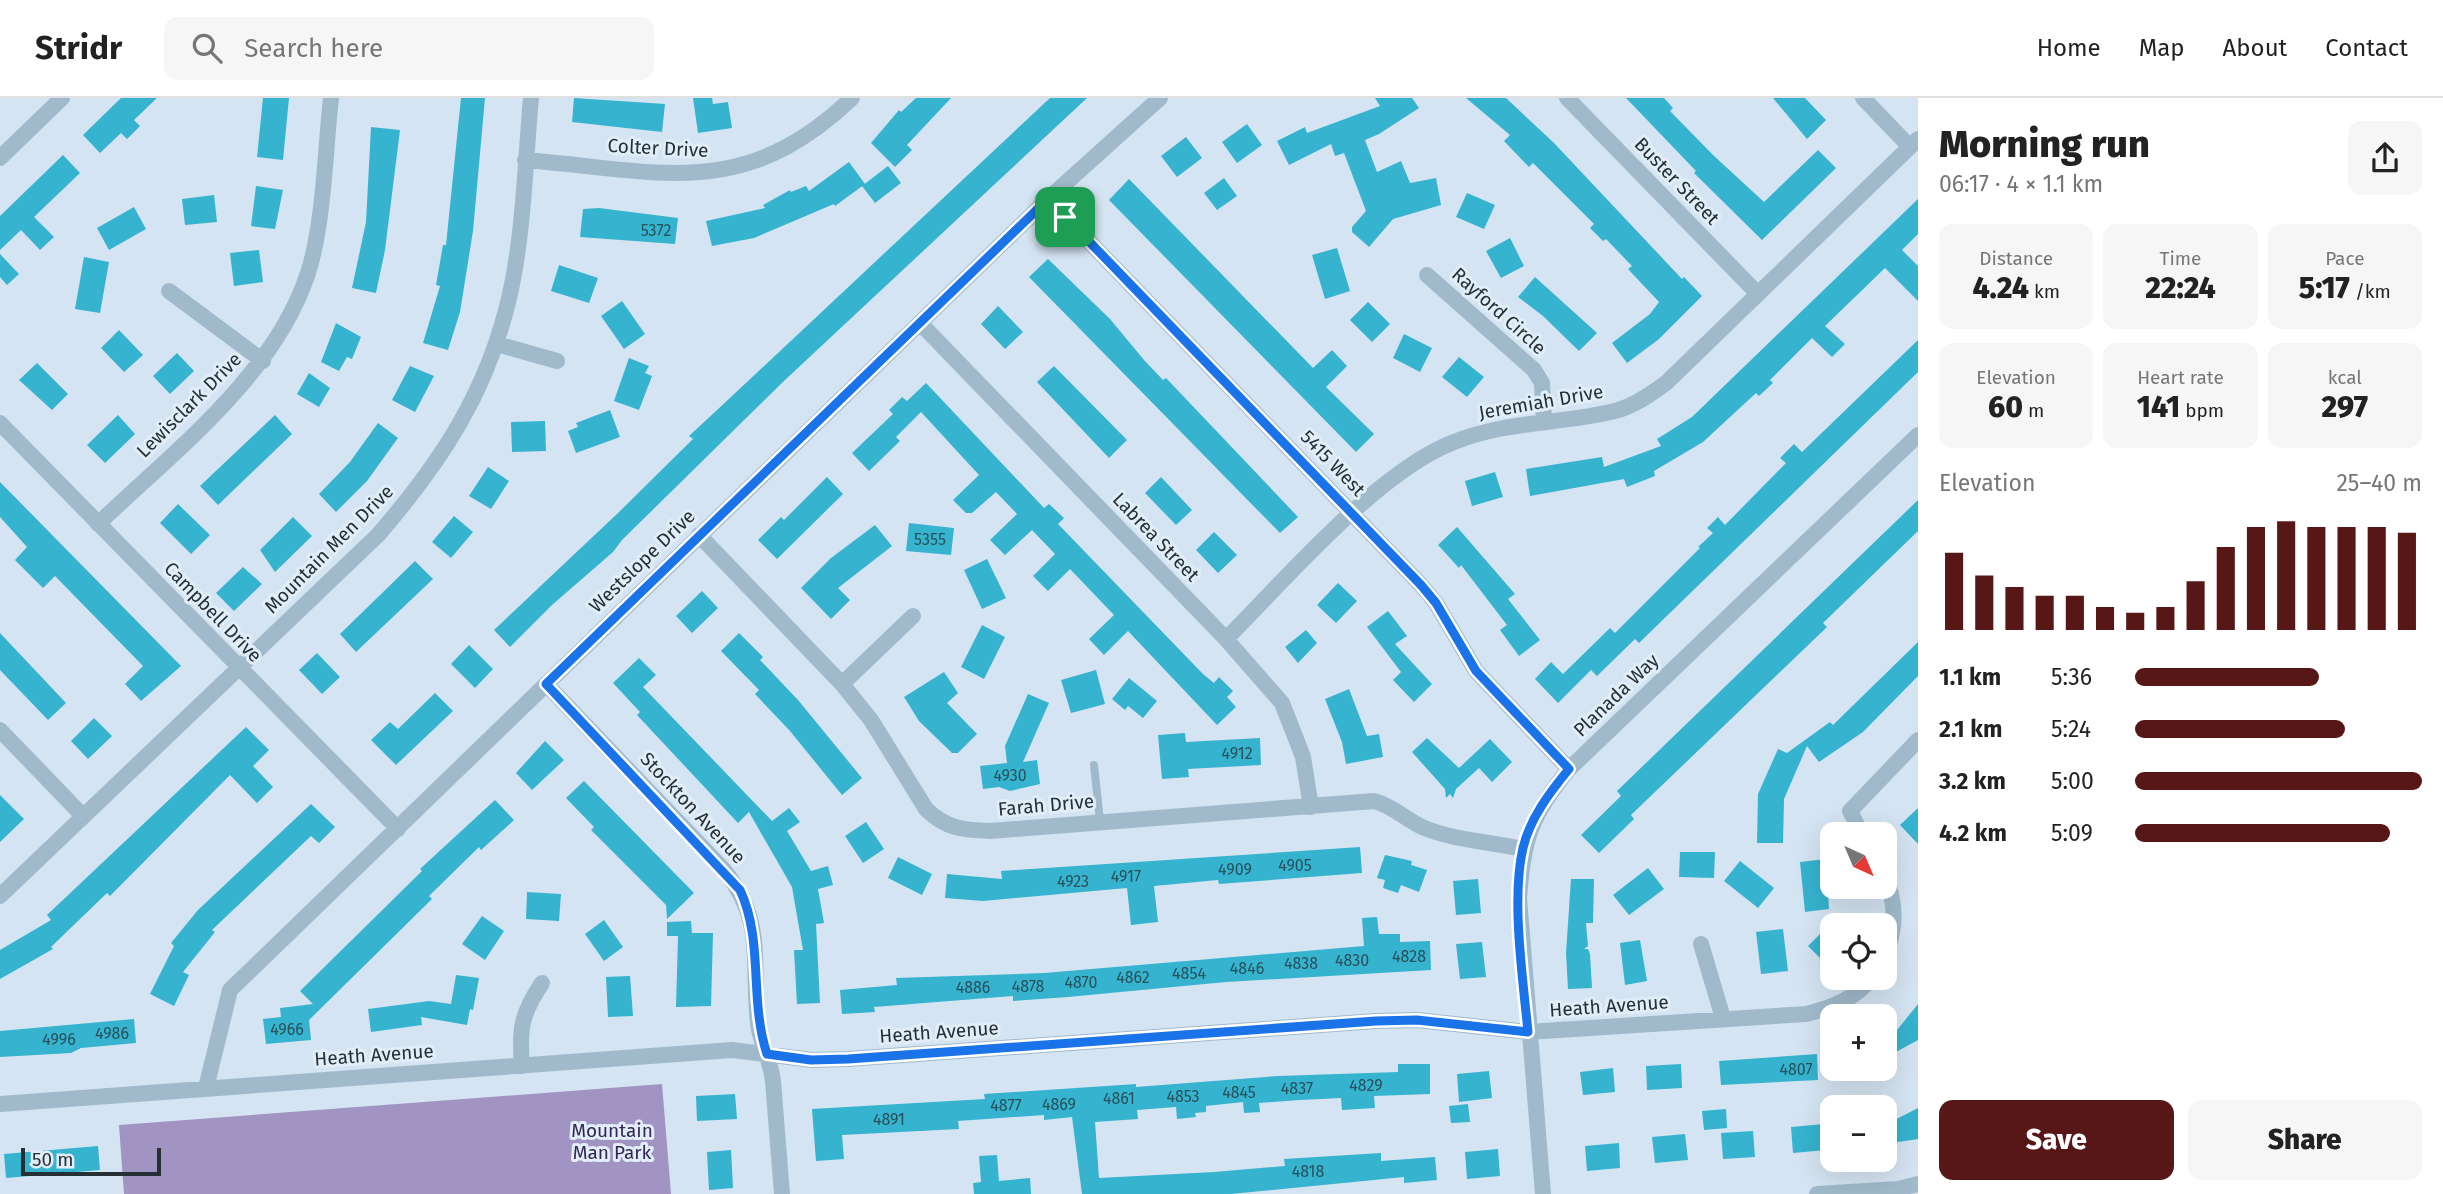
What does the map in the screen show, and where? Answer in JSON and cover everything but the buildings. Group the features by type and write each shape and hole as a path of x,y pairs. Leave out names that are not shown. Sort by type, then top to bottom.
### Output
{"street":[{"path":"0,158 62,98"},
{"name":"Lewisclark Drive","path":"98,524 241,386 263,361 292,312 309,271 316,236 331,98"},
{"name":"Mountain Men Drive","path":"0,896 378,535 419,488 462,421 497,344 510,292 531,98"},
{"name":"Colter Drive","path":"525,160 685,173 715,172 742,167 775,155 828,121 852,98"},
{"name":"Westslope Drive","path":"206,1088 230,990 1048,199 1160,98"},
{"name":"Buster Street","path":"1567,98 1758,294"},
{"path":"1863,98 1914,143"},
{"name":"Jeremiah Drive","path":"1226,639 1353,513 1419,460 1451,442 1486,431 1617,410 1642,400 1667,383 1914,143"},
{"name":"5415 West","path":"1048,199 1353,513 1436,603 1476,671 1569,769"},
{"name":"Rayford Circle","path":"1427,275 1534,370 1542,383 1544,421"},
{"path":"169,291 263,361"},
{"name":"Labrea Street","path":"921,324 1226,639 1282,703 1303,757 1311,807"},
{"path":"497,344 557,361"},
{"name":"Campbell Drive","path":"0,423 238,669 398,829"},
{"name":"Planada Way","path":"1543,1194 1519,898 1523,849 1532,824 1569,769 1918,435"},
{"name":"Farah Drive","path":"699,535 842,684 871,720 913,789 938,821 954,829 990,831 1374,801 1387,805 1420,826 1435,831 1523,849"},
{"path":"842,684 913,616"},
{"name":"Stockton Avenue","path":"546,684 740,890 753,928 758,1027 773,1080 782,1194"},
{"path":"0,730 83,816"},
{"path":"1856,822 1850,811 1918,740"},
{"path":"1701,944 1723,1018"},
{"path":"522,1066 520,1029 527,1006 542,983"},
{"name":"Heath Avenue","path":"0,1104 732,1050 811,1060 848,1059 1403,1020 1528,1032 1806,1014 1826,1009 1860,990"},
{"path":"1817,1194 1918,1184"}],"lane":[{"path":"1094,765 1100,821"}],"green space":[{"name":"Mountain Man Park","path":"662,1084 671,1194 124,1194 119,1125"}],"route":[{"path":"1048,199 1065,217 1421,585 1436,603 1476,671 1569,769 1532,824 1523,849 1519,898 1528,1032 1417,1020 1376,1021 848,1059 811,1060 767,1054 758,1027 753,928 749,908 740,890 546,684 1048,199"}]}
